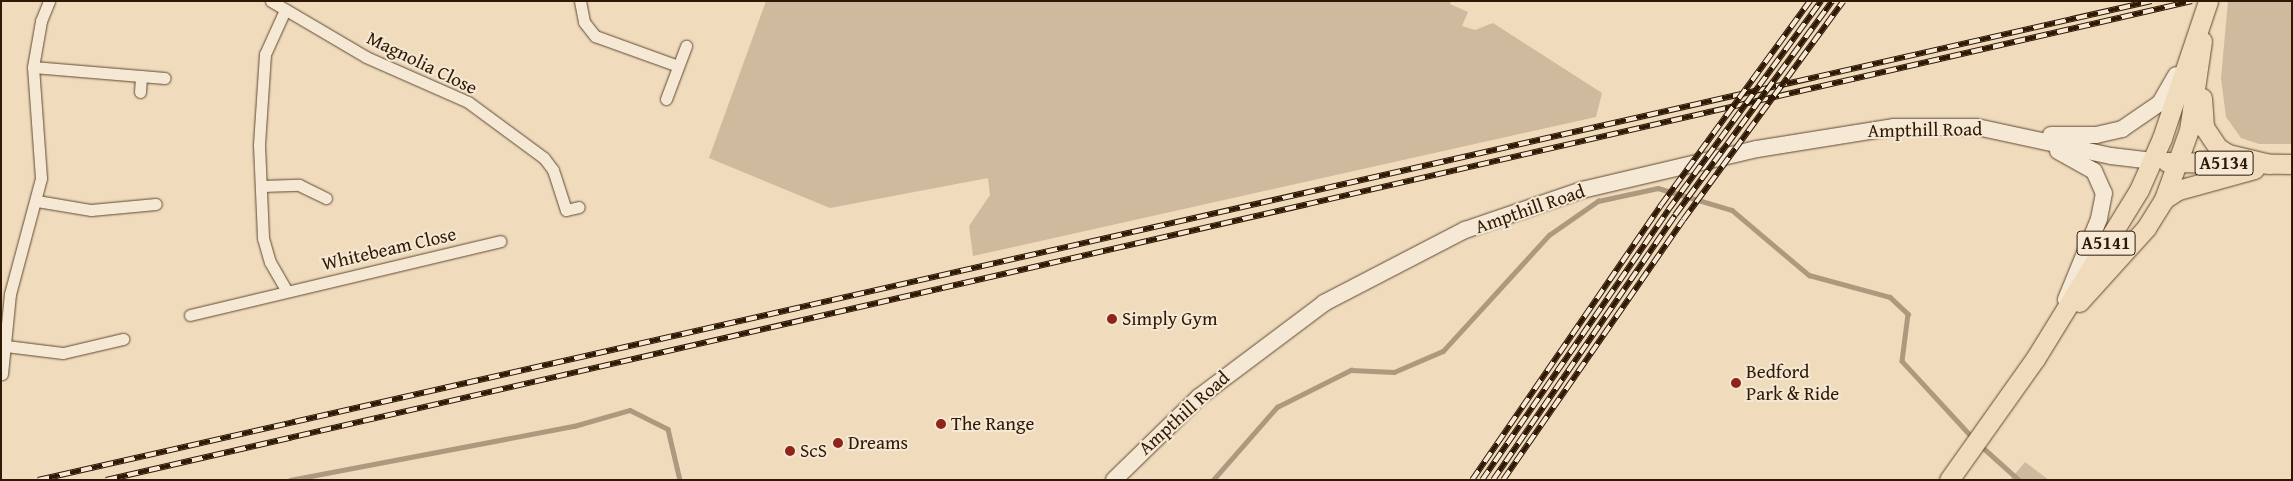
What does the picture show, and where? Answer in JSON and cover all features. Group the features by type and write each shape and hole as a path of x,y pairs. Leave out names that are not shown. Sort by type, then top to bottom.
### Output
{"main road":[{"path":"2057,324 2137,239 2164,199 2189,130 2200,66 2206,9"},
{"name":"Ampthill Road","path":"2021,134 2096,135 2129,125 2168,93 2206,9"},
{"name":"A5141","path":"1950,479 1998,415 2057,324 2153,161 2206,9"},
{"path":"2200,66 2206,132 2223,152 2270,164"},
{"name":"Ampthill Road","path":"1114,480 1199,396 1285,329 1362,282 1483,224 1629,177 1815,138 1922,126 1967,126 2021,134 2117,157 2153,161"},
{"path":"2021,134 2087,165 2103,184 2102,208 2057,324"},
{"name":"A5134","path":"2153,161 2292,164"},
{"path":"2164,199 2178,190 2270,164"}],"street":[{"path":"2,374 10,294 37,201 41,178 33,67 39,29 49,1"},
{"name":"Magnolia Close","path":"272,1 366,57 468,102 544,158 553,170 566,210 579,207"},
{"path":"580,1 584,22 596,36 678,66"},
{"path":"285,10 265,54 259,146 263,238 270,262 286,290"},
{"path":"666,99 686,46"},
{"path":"33,67 165,78"},
{"path":"140,92 141,76"},
{"path":"262,186 299,185 326,198"},
{"path":"37,201 91,210 156,204"},
{"name":"Whitebeam Close","path":"190,315 286,290 500,241"},
{"path":"6,346 63,353 123,339"}],"shaded area":[{"path":"766,1 1451,1 1450,4 1468,12 1462,26 1475,30 1493,23 1602,93 1596,117 973,256 969,226 990,195 988,178 830,208 709,158"},
{"path":"2228,1 2292,1 2292,144 2259,144 2241,138 2226,117 2221,78"},
{"path":"2025,462 2049,480 2010,480"}],"waterway":[{"path":"1213,480 1277,407 1351,370 1394,372 1443,351 1549,235 1598,201 1658,188 1732,210 1809,275 1890,297 1908,314 1902,361 1974,439"},
{"path":"290,480 574,426 630,410 668,429 680,480"},
{"path":"1979,444 2019,480"}],"railway":[{"path":"1472,480 1661,205 1810,1"},
{"path":"1482,480 1668,210 1821,1"},
{"path":"1493,480 1675,215 1832,1"},
{"path":"1503,480 1683,220 1843,1"},
{"path":"38,480 2151,1"},
{"path":"106,480 2192,1"}],"place":[{"name":"Simply Gym","path":"1112,319"},
{"name":"Bedford Park & Ride","path":"1736,383"},
{"name":"The Range","path":"941,424"},
{"name":"Dreams","path":"838,443"},
{"name":"ScS","path":"790,451"}]}
